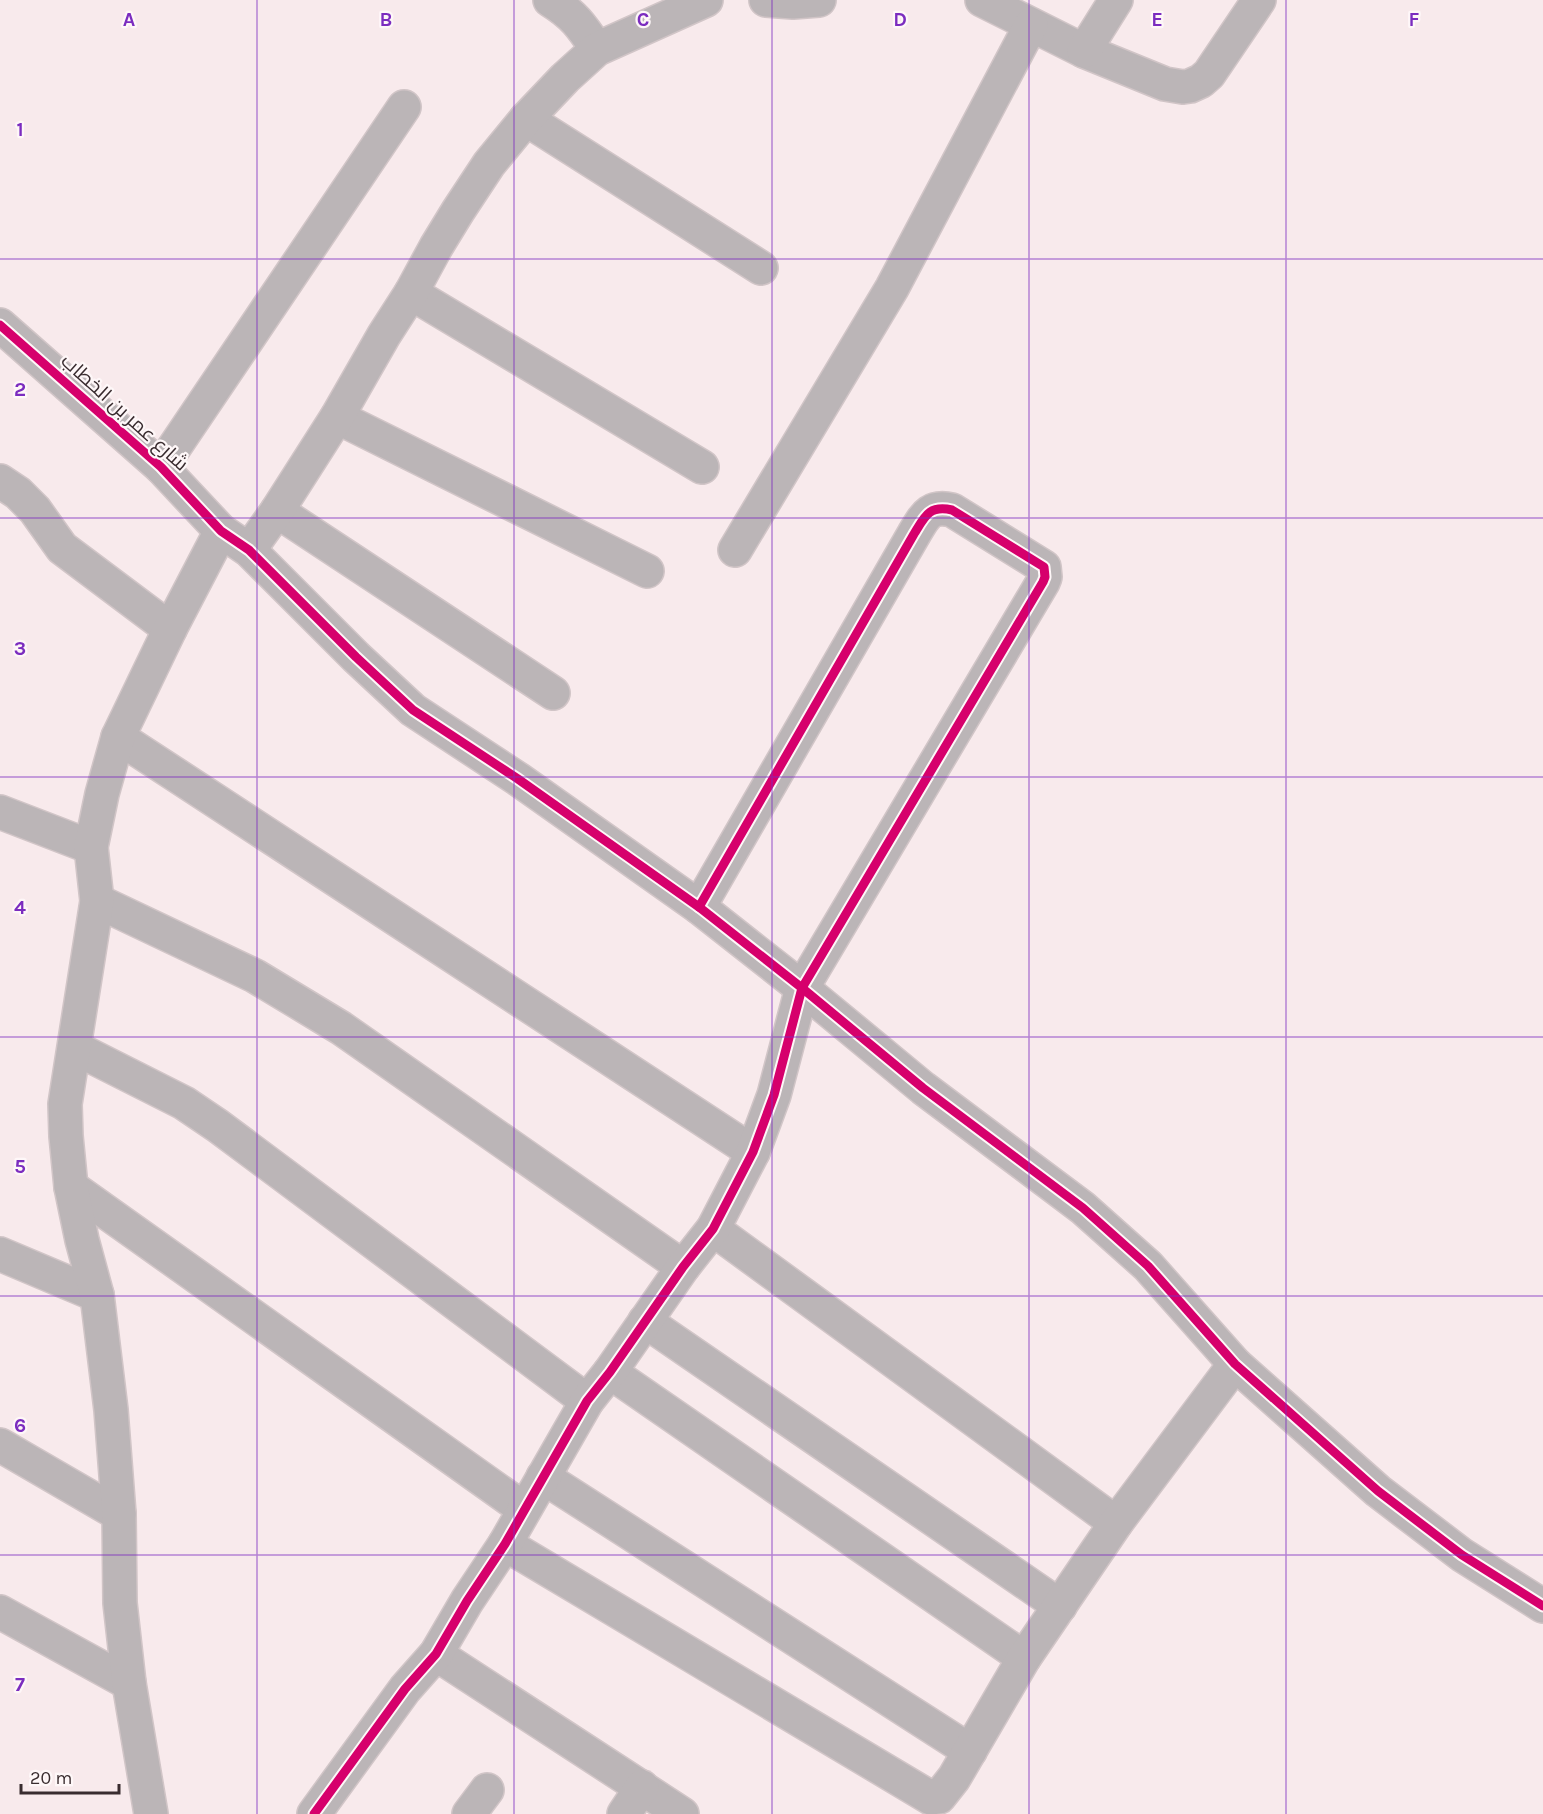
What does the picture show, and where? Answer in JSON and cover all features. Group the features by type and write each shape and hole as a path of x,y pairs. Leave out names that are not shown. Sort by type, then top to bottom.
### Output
{"street":[{"path":"550,0 580,22 597,49"},
{"path":"249,550 277,511 337,417 458,211 489,164 526,119 565,78 597,49 706,0"},
{"path":"766,0 793,2 819,0"},
{"path":"981,0 1084,51 1165,84 1183,87 1201,81 1209,74 1259,0"},
{"path":"1084,51 1116,0"},
{"path":"735,550 892,288 1031,25"},
{"path":"161,466 404,107"},
{"path":"526,119 761,268"},
{"path":"411,293 702,467"},
{"name":"شارع عمر بن الخطاب","path":"0,325 161,466 221,531 249,550 356,657 413,710 518,779 699,907 923,1088 1083,1208 1148,1266 1235,1364 1378,1491 1462,1556 1543,1606"},
{"path":"337,417 647,571"},
{"path":"0,481 18,493 35,510 62,548 170,629"},
{"path":"314,1814 399,1697 436,1654 467,1601 505,1544 587,1401 610,1372 683,1266 713,1229 753,1152 774,1095 802,988 1043,582 1045,571 1040,563 952,510 937,508 926,516 699,907"},
{"path":"277,511 553,693"},
{"path":"151,1814 129,1683 120,1603 118,1514 111,1410 97,1295 71,1187 65,1104 97,901 91,848 102,794 118,737 221,531"},
{"path":"118,737 753,1152"},
{"path":"0,812 91,848"},
{"path":"97,901 255,976 341,1029 683,1266"},
{"path":"75,1048 184,1103 218,1126 587,1401"},
{"path":"71,1187 524,1509"},
{"path":"713,1229 1116,1524"},
{"path":"0,1254 97,1295"},
{"path":"645,1321 1060,1606"},
{"path":"505,1544 931,1798 939,1797 944,1793 970,1751 1024,1658 1116,1524 1235,1364"},
{"path":"610,1372 1024,1658"},
{"path":"0,1445 118,1514"},
{"path":"543,1477 970,1751"},
{"path":"0,1612 129,1683"},
{"path":"436,1654 682,1814"},
{"path":"624,1814 642,1787"}],"cycle path":[{"path":"0,325 161,467 221,531 249,550 356,657 413,710 518,779 699,907 923,1088 1083,1208 1148,1266 1235,1364 1378,1491 1462,1555 1543,1606"},
{"path":"314,1814 405,1689 436,1654 467,1601 505,1544 587,1401 713,1229 753,1152 774,1095 802,988 1043,582 1044,567 952,510 938,509 928,513 699,907"}]}
